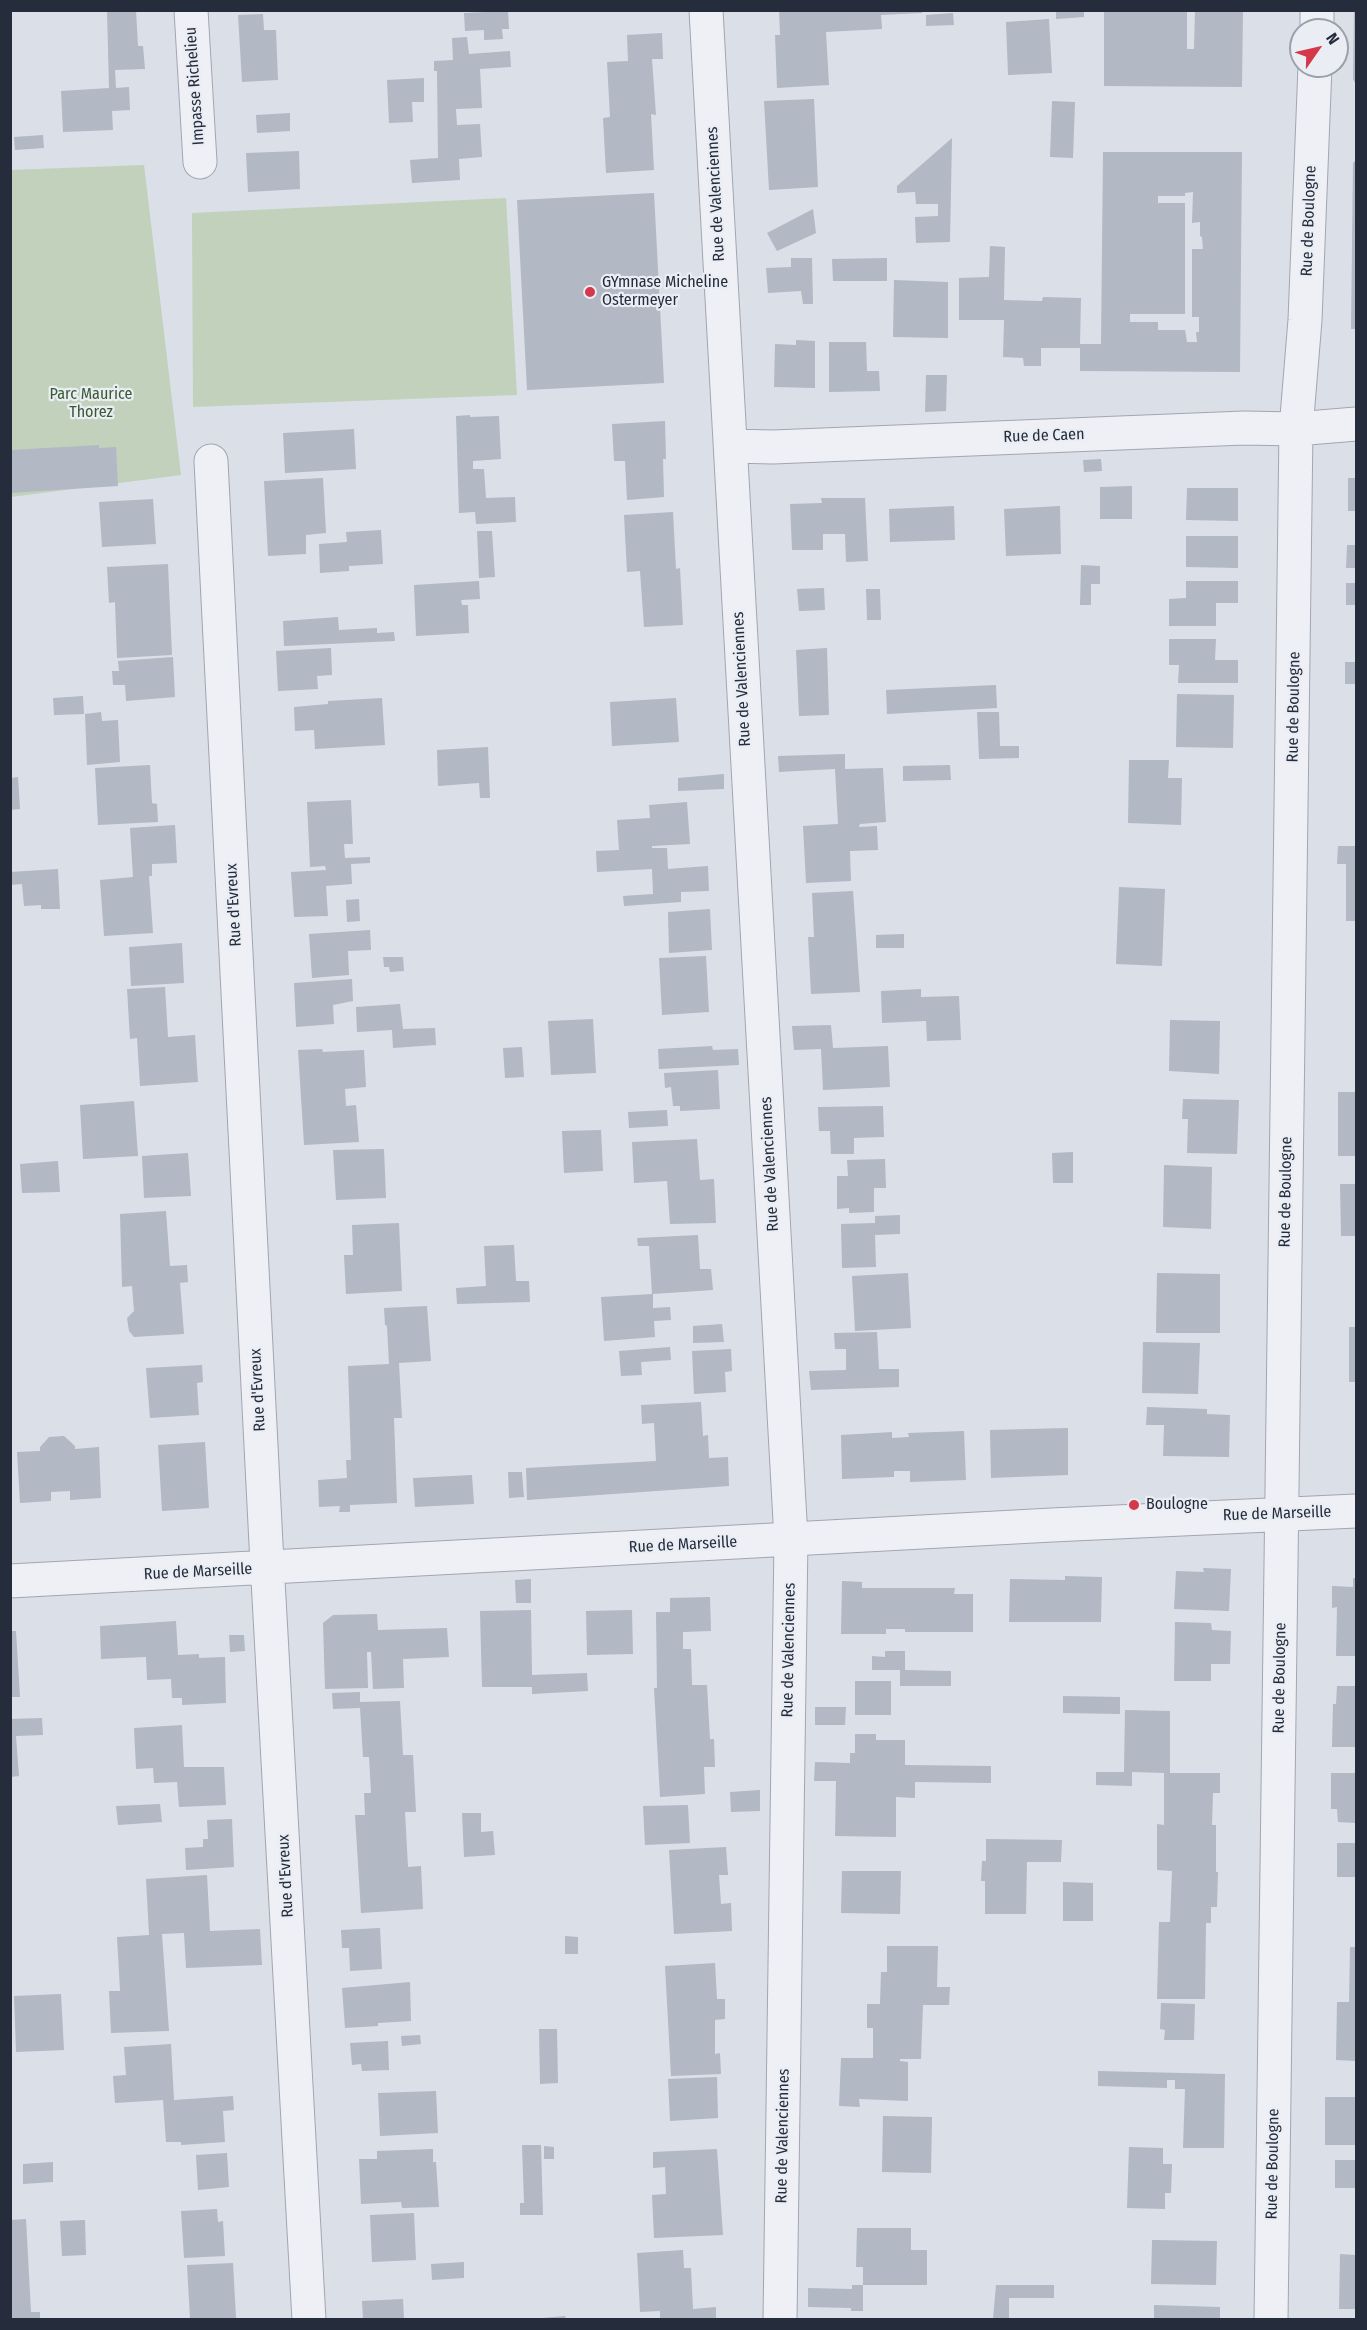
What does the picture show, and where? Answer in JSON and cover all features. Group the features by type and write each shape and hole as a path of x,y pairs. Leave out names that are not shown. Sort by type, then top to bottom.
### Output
{"street":[{"name":"Impasse Richelieu","path":"191,10 200,162"},
{"name":"Rue de Valenciennes","path":"706,10 732,513 791,1539 780,2319"},
{"name":"Rue de Boulogne","path":"1271,2319 1296,429 1305,320 1315,78"},
{"name":"Rue de Caen","path":"730,446 773,447 1244,428 1296,429 1356,424"},
{"name":"Rue d'Evreux","path":"211,461 309,2319"},
{"name":"Rue de Marseille","path":"10,1581 1356,1511"}],"green space":[{"name":"Parc Maurice Thorez","path":"144,165 181,475 11,497 10,170"},
{"path":"506,198 517,395 193,407 192,213"}],"building":[{"path":"107,10 136,10 138,46 143,46 145,69 115,70 116,88 129,87 130,110 112,111 113,130 63,132 61,91 109,88"},
{"path":"779,10 922,10 922,13 881,15 882,29 826,32 829,85 777,88 775,35 780,35"},
{"path":"1056,10 1084,10 1084,17 1056,19"},
{"path":"1104,10 1187,10 1187,49 1194,49 1195,10 1243,10 1242,87 1104,86"},
{"path":"1354,10 1356,10 1356,85 1353,79"},
{"path":"508,11 509,29 502,29 503,39 484,40 484,30 465,31 464,13"},
{"path":"953,13 954,25 926,26 926,15"},
{"path":"263,14 264,30 276,30 278,80 242,82 238,15"},
{"path":"1049,19 1052,73 1008,75 1006,22"},
{"path":"662,33 663,59 652,59 656,115 651,114 654,170 606,173 603,118 610,117 607,62 628,61 627,35"},
{"path":"467,37 469,54 510,51 511,67 480,69 482,108 456,109 457,125 480,124 482,157 459,159 460,180 412,183 410,160 438,158 437,71 434,71 434,61 453,60 452,38"},
{"path":"424,78 424,102 412,102 413,122 389,123 387,80"},
{"path":"814,99 818,187 769,190 764,101"},
{"path":"1052,101 1075,102 1073,158 1050,157"},
{"path":"290,113 290,131 257,133 256,115"},
{"path":"43,135 44,148 15,150 14,137"},
{"path":"952,138 950,242 916,243 915,217 938,216 938,204 916,204 915,192 897,193 897,186"},
{"path":"299,151 300,189 248,192 246,153"},
{"path":"1103,152 1242,152 1240,372 1080,371 1080,348 1041,348 1041,366 1024,366 1023,358 1003,357 1004,320 959,320 959,278 989,277 990,246 1005,247 1004,300 1042,301 1043,297 1081,298 1080,344 1101,344","holes":["1193,192 1192,223 1200,222 1203,249 1192,249 1192,317 1199,317 1197,342 1187,342 1185,330 1158,330 1158,322 1130,322 1130,314 1185,314 1185,203 1158,203 1158,196 1185,196 1185,193"]},
{"path":"1356,160 1356,329 1351,329 1353,163"},
{"name":"GYmnase Micheline Ostermeyer","path":"654,193 664,383 527,390 517,200"},
{"path":"813,209 816,233 777,251 767,233"},
{"path":"791,258 812,258 813,304 803,304 801,291 768,293 766,268 791,267"},
{"path":"887,258 887,281 833,281 832,259"},
{"path":"894,280 948,282 948,338 893,337"},
{"path":"796,340 815,341 815,388 774,387 775,344 796,345"},
{"path":"829,342 866,342 867,371 879,371 880,391 829,392"},
{"path":"926,375 947,375 946,411 925,412"},
{"path":"470,415 470,417 499,416 501,459 473,461 473,469 484,469 486,498 515,497 516,522 476,524 475,512 459,513 456,416"},
{"path":"665,421 664,497 627,500 625,461 614,461 612,424"},
{"path":"354,429 356,469 285,473 283,433"},
{"path":"99,445 99,448 116,447 118,486 10,493 10,450"},
{"path":"1101,459 1102,471 1084,472 1083,460"},
{"path":"323,478 326,533 306,535 306,554 268,556 264,481"},
{"path":"1348,478 1356,478 1356,511 1348,511"},
{"path":"1132,486 1132,519 1100,519 1100,487"},
{"path":"1187,488 1238,488 1238,521 1186,520"},
{"path":"821,498 865,498 868,561 846,562 845,534 823,534 823,550 792,550 790,504 822,503"},
{"path":"153,499 156,544 102,547 99,502"},
{"path":"954,506 955,540 890,542 889,509"},
{"path":"1060,506 1061,554 1006,556 1004,509"},
{"path":"673,512 676,569 680,568 683,625 644,627 640,571 627,572 624,515"},
{"path":"381,530 383,564 349,566 349,571 320,573 319,544 347,542 346,532"},
{"path":"477,531 492,531 495,577 479,578"},
{"path":"1186,536 1238,536 1238,568 1186,567"},
{"path":"1347,545 1356,545 1356,568 1346,568"},
{"path":"168,564 172,655 117,658 115,602 109,603 107,567"},
{"path":"1081,565 1100,566 1100,584 1091,584 1091,605 1080,605"},
{"path":"479,581 480,599 461,600 462,605 468,605 469,633 416,636 414,585"},
{"path":"1186,581 1238,581 1238,603 1216,603 1216,626 1169,626 1169,599 1186,598"},
{"path":"1346,583 1356,583 1356,605 1346,605"},
{"path":"824,588 825,610 799,611 797,589"},
{"path":"866,589 880,589 881,620 867,620"},
{"path":"338,617 339,630 377,628 377,633 394,632 395,641 284,646 283,621"},
{"path":"1169,639 1216,639 1215,660 1238,660 1238,683 1178,683 1179,665 1169,665"},
{"path":"331,648 332,675 317,676 318,689 278,691 276,651"},
{"path":"827,648 829,715 799,716 796,650"},
{"path":"173,657 175,697 126,701 125,685 113,685 112,671 119,671 118,661"},
{"path":"1345,662 1356,662 1356,684 1345,684"},
{"path":"996,685 997,708 887,714 886,690"},
{"path":"1177,694 1234,695 1233,748 1176,747"},
{"path":"83,696 84,714 54,715 53,698"},
{"path":"382,698 385,745 315,749 314,730 295,731 294,707 328,704 328,701"},
{"path":"676,698 679,742 612,746 610,702"},
{"path":"101,712 102,721 118,720 120,762 87,765 85,714"},
{"path":"977,712 999,712 1000,746 1019,746 1019,758 979,759"},
{"path":"488,747 490,798 480,798 479,783 438,786 437,750"},
{"path":"845,754 845,769 883,768 886,822 860,824 859,827 877,826 878,850 850,851 851,881 806,883 803,826 838,824 835,769 779,772 778,756"},
{"path":"1129,760 1169,760 1168,778 1182,778 1181,825 1128,823"},
{"path":"150,765 152,803 157,804 158,822 98,825 95,768"},
{"path":"950,765 951,780 903,781 903,766"},
{"path":"724,774 724,789 678,791 678,778"},
{"path":"18,777 20,809 10,810 10,778"},
{"path":"351,800 353,844 344,844 345,858 370,857 370,863 351,864 352,884 326,886 328,916 294,917 291,872 326,870 325,866 310,867 307,802"},
{"path":"687,802 690,844 652,846 652,848 667,848 668,869 708,866 709,891 681,892 681,902 624,906 623,896 653,894 652,869 597,872 596,851 619,850 617,820 650,818 649,805"},
{"path":"175,825 177,863 152,864 152,876 149,876 153,933 104,936 100,880 133,877 130,828"},
{"path":"1338,846 1356,846 1356,921 1346,921 1346,864 1337,864"},
{"path":"58,869 60,909 41,909 41,905 24,906 22,884 10,885 10,872"},
{"path":"1119,887 1165,889 1162,966 1116,964"},
{"path":"853,891 860,992 811,994 808,937 814,937 812,893"},
{"path":"359,899 360,921 347,922 346,900"},
{"path":"710,909 712,950 669,953 668,912"},
{"path":"370,930 371,950 348,951 349,975 312,978 309,934"},
{"path":"904,934 904,948 876,948 876,935"},
{"path":"182,943 184,983 131,986 129,947"},
{"path":"706,956 709,1012 662,1015 659,958"},
{"path":"383,957 403,957 404,971 390,972 389,967 384,967"},
{"path":"352,979 353,1001 333,1005 334,1024 296,1027 294,983"},
{"path":"165,987 168,1037 195,1035 198,1082 140,1086 137,1038 130,1039 127,989"},
{"path":"921,989 921,997 959,996 961,1040 927,1041 926,1021 882,1023 881,991"},
{"path":"400,1004 403,1029 435,1028 436,1045 393,1048 392,1030 357,1032 356,1007"},
{"path":"593,1019 596,1073 551,1075 548,1021"},
{"path":"1170,1020 1220,1021 1219,1074 1169,1071"},
{"path":"831,1025 833,1048 888,1046 890,1087 823,1090 821,1049 794,1050 792,1026"},
{"path":"712,1046 713,1050 738,1049 739,1065 659,1069 658,1049"},
{"path":"522,1047 524,1077 505,1078 503,1048"},
{"path":"322,1049 323,1052 364,1050 366,1087 345,1089 346,1106 356,1105 359,1142 304,1145 298,1050"},
{"path":"718,1070 720,1109 680,1111 680,1106 673,1106 671,1087 665,1088 664,1073"},
{"path":"1338,1092 1356,1092 1356,1156 1338,1156"},
{"path":"1183,1099 1239,1100 1237,1154 1187,1153 1188,1119 1182,1119"},
{"path":"134,1101 138,1156 83,1159 80,1105"},
{"path":"883,1106 884,1137 854,1138 854,1154 831,1154 830,1131 819,1131 818,1107"},
{"path":"667,1110 668,1126 629,1128 628,1112"},
{"path":"601,1130 603,1171 564,1173 562,1131"},
{"path":"697,1139 700,1180 714,1179 716,1223 670,1224 667,1181 634,1183 632,1142"},
{"path":"384,1149 386,1198 336,1200 333,1150"},
{"path":"1073,1152 1073,1183 1053,1183 1052,1153"},
{"path":"188,1153 191,1196 144,1198 142,1156"},
{"path":"885,1159 886,1188 874,1188 874,1212 849,1213 849,1208 837,1209 837,1176 848,1176 847,1160"},
{"path":"58,1161 60,1192 22,1193 20,1164"},
{"path":"1164,1165 1212,1167 1211,1229 1163,1227"},
{"path":"1340,1184 1356,1184 1356,1236 1341,1236"},
{"path":"166,1211 170,1266 187,1265 188,1282 180,1283 184,1334 134,1337 129,1331 127,1318 134,1311 132,1286 122,1287 120,1214"},
{"path":"900,1215 900,1234 875,1235 876,1267 842,1268 841,1224 875,1223 875,1216"},
{"path":"399,1223 402,1291 346,1294 344,1255 353,1255 352,1225"},
{"path":"698,1235 700,1269 711,1269 713,1290 653,1294 653,1308 670,1307 671,1320 654,1321 655,1337 604,1341 601,1297 652,1294 649,1246 638,1246 637,1238"},
{"path":"514,1245 516,1281 529,1281 530,1302 457,1304 456,1288 486,1286 484,1246"},
{"path":"908,1273 911,1328 855,1331 852,1276"},
{"path":"1157,1273 1220,1274 1220,1333 1156,1333"},
{"path":"427,1306 431,1361 399,1363 402,1418 394,1418 397,1503 350,1505 350,1512 339,1512 340,1506 319,1507 318,1480 347,1478 346,1460 351,1460 348,1366 389,1364 384,1308"},
{"path":"722,1324 724,1342 693,1343 693,1326"},
{"path":"1349,1327 1356,1327 1356,1382 1349,1382"},
{"path":"877,1332 879,1369 899,1369 899,1387 811,1390 809,1371 846,1370 846,1349 835,1349 834,1333"},
{"path":"1143,1342 1200,1343 1198,1394 1142,1393"},
{"path":"670,1347 671,1360 641,1362 642,1375 621,1376 619,1351"},
{"path":"731,1349 732,1371 725,1372 726,1392 694,1394 692,1351"},
{"path":"202,1365 203,1382 197,1383 199,1415 150,1418 146,1368"},
{"path":"701,1402 703,1436 708,1435 709,1458 728,1457 729,1486 527,1500 526,1468 656,1461 654,1423 642,1424 641,1405"},
{"path":"1147,1407 1207,1409 1207,1414 1230,1415 1229,1457 1163,1456 1164,1425 1146,1425"},
{"path":"1068,1428 1068,1475 991,1478 990,1430"},
{"path":"964,1431 966,1480 910,1482 910,1471 894,1471 894,1477 842,1479 841,1435 892,1432 892,1438 909,1437 908,1433"},
{"path":"64,1436 75,1446 75,1449 99,1447 101,1498 70,1500 70,1491 51,1492 51,1501 20,1503 17,1452 40,1451 40,1447 49,1437"},
{"path":"205,1442 209,1508 162,1511 158,1445"},
{"path":"508,1472 522,1472 524,1497 509,1498"},
{"path":"472,1475 474,1504 415,1507 413,1478"},
{"path":"1203,1568 1231,1569 1229,1611 1174,1609 1176,1571 1204,1572"},
{"path":"1065,1576 1102,1577 1101,1622 1009,1622 1010,1579 1065,1580"},
{"path":"1353,1578 1356,1578 1356,1656 1336,1656 1337,1607 1332,1608 1332,1586 1353,1587"},
{"path":"531,1579 531,1603 516,1603 515,1580"},
{"path":"842,1581 862,1582 862,1588 955,1588 954,1594 973,1594 973,1632 905,1632 905,1629 886,1629 886,1634 841,1634"},
{"path":"710,1597 711,1631 683,1632 683,1649 691,1649 692,1685 707,1685 710,1739 714,1739 715,1767 704,1767 705,1794 660,1797 654,1688 657,1688 656,1612 670,1612 670,1598"},
{"path":"531,1610 532,1675 587,1673 588,1691 532,1694 532,1687 482,1687 480,1611"},
{"path":"632,1610 633,1654 587,1655 586,1611"},
{"path":"377,1614 378,1630 447,1628 449,1657 403,1659 404,1688 373,1689 371,1652 367,1652 368,1688 325,1689 323,1623 333,1615"},
{"path":"176,1621 178,1655 199,1654 199,1658 225,1657 226,1703 182,1705 182,1698 172,1698 171,1679 147,1680 146,1657 101,1659 100,1626"},
{"path":"1175,1622 1211,1623 1212,1630 1231,1631 1230,1664 1211,1664 1211,1681 1174,1681"},
{"path":"10,1631 16,1631 20,1697 10,1697"},
{"path":"229,1635 244,1635 245,1651 230,1652"},
{"path":"885,1651 905,1651 905,1670 951,1671 951,1686 900,1686 900,1670 872,1670 872,1656 885,1657"},
{"path":"855,1681 891,1681 891,1715 855,1715"},
{"path":"1337,1686 1356,1686 1356,1747 1332,1747 1333,1704 1336,1704"},
{"path":"360,1692 360,1702 400,1701 403,1755 413,1755 416,1812 405,1812 408,1867 421,1866 423,1909 361,1913 355,1815 365,1815 364,1793 371,1793 369,1757 363,1757 360,1708 333,1709 332,1693"},
{"path":"1063,1696 1120,1697 1120,1714 1063,1713"},
{"path":"815,1707 846,1707 845,1725 815,1725"},
{"path":"1125,1710 1170,1711 1170,1773 1220,1773 1220,1793 1213,1793 1212,1825 1216,1825 1217,1907 1211,1907 1211,1923 1206,1923 1205,1999 1157,1999 1159,1922 1170,1922 1172,1871 1157,1870 1157,1824 1164,1825 1164,1773 1132,1772 1132,1786 1096,1785 1096,1772 1124,1772"},
{"path":"42,1718 43,1735 16,1736 19,1776 10,1777 10,1719"},
{"path":"182,1725 184,1767 224,1767 226,1805 179,1807 177,1782 154,1783 153,1768 136,1769 134,1728"},
{"path":"855,1734 876,1734 876,1740 905,1740 905,1765 991,1766 991,1783 915,1782 915,1798 896,1797 896,1837 835,1836 836,1781 814,1781 815,1762 850,1763 850,1753 855,1753"},
{"path":"1331,1773 1356,1773 1356,1823 1338,1822 1337,1809 1331,1809"},
{"path":"760,1790 760,1811 731,1812 730,1792"},
{"path":"160,1804 162,1822 118,1825 116,1806"},
{"path":"688,1805 690,1843 645,1845 643,1806"},
{"path":"462,1813 481,1813 481,1832 493,1831 495,1855 464,1857"},
{"path":"232,1819 234,1867 186,1870 185,1848 203,1847 203,1839 208,1839 207,1820"},
{"path":"986,1839 1062,1840 1061,1862 1027,1862 1026,1914 985,1914 985,1881 981,1881 982,1861 986,1861"},
{"path":"1337,1843 1356,1843 1356,1877 1337,1877"},
{"path":"726,1847 728,1875 719,1875 721,1904 731,1903 732,1931 674,1934 669,1850"},
{"path":"842,1871 901,1871 900,1914 841,1913"},
{"path":"207,1875 210,1931 260,1929 262,1965 186,1968 184,1933 162,1934 169,2031 111,2033 109,1991 120,1991 117,1937 149,1935 146,1879"},
{"path":"1063,1882 1093,1883 1093,1921 1063,1921"},
{"path":"380,1928 382,1969 350,1971 349,1948 342,1948 341,1930"},
{"path":"565,1936 578,1937 578,1954 565,1954"},
{"path":"887,1946 938,1946 937,1987 950,1987 949,2005 923,2005 921,2059 900,2059 900,2061 908,2062 908,2101 859,2099 860,2107 839,2106 841,2058 873,2058 873,2028 867,2028 867,2004 880,2004 881,1972 887,1972"},
{"path":"1350,1947 1356,1947 1356,2061 1336,2060 1337,2002 1349,2002"},
{"path":"715,1963 717,1999 725,1999 725,2019 715,2020 715,2054 720,2053 721,2074 671,2076 665,1966"},
{"path":"410,1982 411,2021 345,2028 342,1988"},
{"path":"61,1994 64,2050 16,2052 14,1996"},
{"path":"1161,2003 1195,2004 1194,2040 1164,2040 1165,2030 1160,2029"},
{"path":"539,2029 557,2029 558,2083 540,2084"},
{"path":"420,2035 421,2044 402,2046 401,2036"},
{"path":"388,2041 389,2070 362,2071 361,2064 352,2065 350,2043"},
{"path":"171,2044 174,2100 233,2096 234,2110 223,2111 225,2142 181,2145 181,2142 166,2142 163,2100 115,2103 113,2076 126,2075 124,2047"},
{"path":"1098,2071 1225,2074 1224,2148 1183,2148 1185,2089 1175,2089 1175,2080 1167,2080 1167,2088 1098,2086"},
{"path":"717,2077 718,2118 670,2121 668,2079"},
{"path":"436,2091 438,2133 380,2136 378,2093"},
{"path":"1325,2097 1356,2097 1356,2145 1325,2145"},
{"path":"883,2116 932,2117 931,2173 882,2172"},
{"path":"522,2145 541,2145 543,2215 520,2215 520,2203 524,2203"},
{"path":"544,2146 554,2147 554,2159 544,2159"},
{"path":"1129,2147 1163,2148 1163,2164 1172,2164 1171,2193 1165,2193 1165,2209 1127,2208"},
{"path":"433,2149 439,2207 402,2208 401,2202 361,2204 359,2159 377,2159 377,2151"},
{"path":"717,2149 723,2235 654,2238 652,2195 666,2194 665,2167 653,2168 653,2152"},
{"path":"227,2153 229,2187 198,2190 196,2155"},
{"path":"1335,2160 1356,2160 1356,2188 1335,2188"},
{"path":"53,2162 53,2182 23,2184 23,2164"},
{"path":"217,2209 218,2222 223,2221 225,2256 184,2258 181,2211"},
{"path":"414,2213 416,2260 372,2262 370,2215"},
{"path":"26,2219 31,2312 40,2312 40,2319 11,2319 10,2220"},
{"path":"85,2220 86,2255 62,2256 60,2221"},
{"path":"857,2228 911,2228 911,2250 927,2250 927,2285 863,2285 863,2267 856,2267"},
{"path":"1152,2240 1217,2241 1216,2285 1151,2284"},
{"path":"683,2250 684,2268 691,2268 693,2309 716,2307 716,2319 660,2319 660,2311 640,2312 637,2253"},
{"path":"1340,2254 1356,2255 1356,2309 1339,2309"},
{"path":"464,2262 464,2278 432,2280 431,2264"},
{"path":"233,2263 236,2318 190,2319 187,2265"},
{"path":"852,2285 863,2285 863,2311 851,2311 851,2308 808,2307 808,2288 852,2289"},
{"path":"996,2285 1054,2285 1054,2298 1009,2298 1009,2319 993,2319"},
{"path":"403,2299 404,2319 363,2319 362,2301"},
{"path":"1154,2305 1220,2307 1220,2319 1154,2319"},
{"path":"565,2316 566,2319 542,2319 542,2318"}],"place":[{"name":"GYmnase Micheline Ostermeyer","path":"590,292"},
{"name":"Boulogne","path":"1134,1505"}]}
